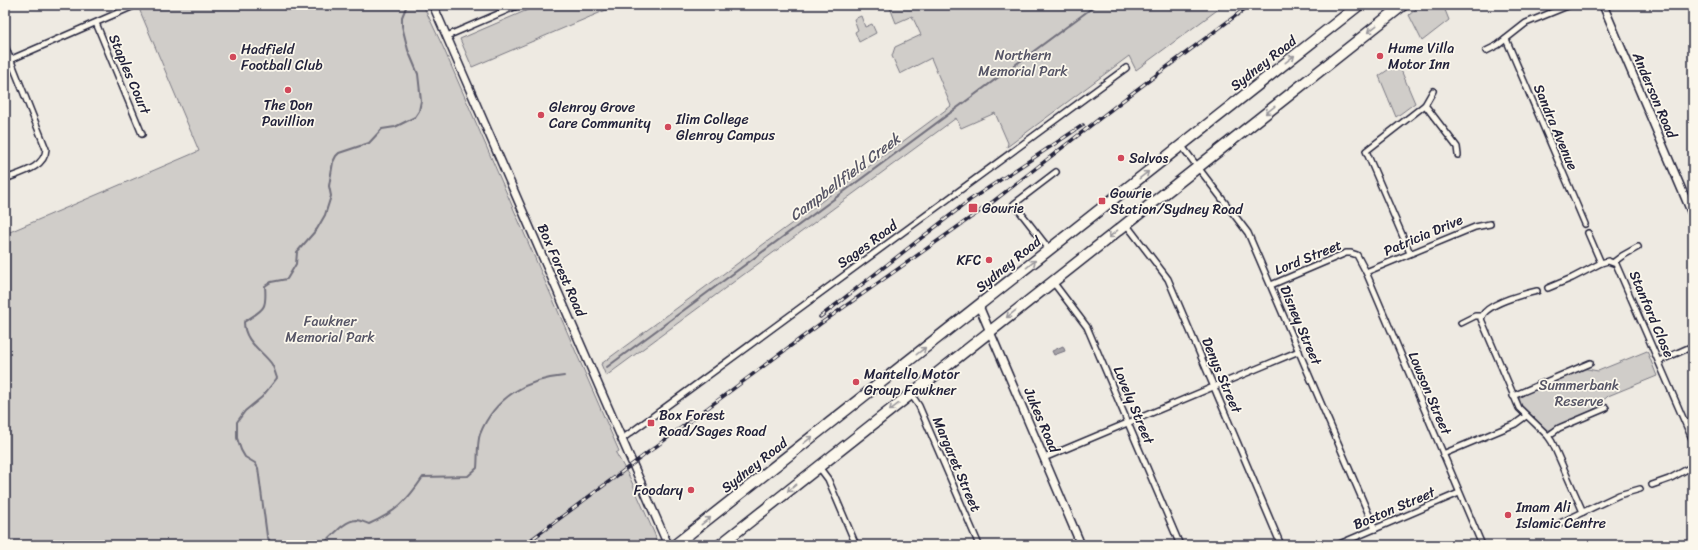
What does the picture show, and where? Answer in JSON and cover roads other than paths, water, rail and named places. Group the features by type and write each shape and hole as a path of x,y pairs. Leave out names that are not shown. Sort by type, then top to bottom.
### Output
{"highway":[{"name":"Sydney Road","path":"675,545 1359,5"},
{"path":"726,543 990,331 1403,5"}],"street":[{"path":"5,62 136,5"},
{"name":"Box Forest Road","path":"434,5 668,545"},
{"path":"447,36 519,5"},
{"path":"1486,51 1506,39 1526,23 1570,5"},
{"name":"Anderson Road","path":"1603,5 1690,199 1693,216"},
{"name":"Staples Court","path":"96,23 142,134"},
{"name":"Sandra Avenue","path":"1506,39 1585,224"},
{"path":"5,46 46,144 45,157 34,167 5,179"},
{"name":"Sages Road","path":"622,439 1126,68"},
{"path":"1410,254 1366,151 1425,105 1433,91"},
{"path":"1425,105 1454,143 1458,155"},
{"name":"Disney Street","path":"1181,145 1245,228 1271,285 1375,529"},
{"path":"1049,249 1014,204 1056,172"},
{"name":"Denys Street","path":"1126,224 1168,279 1281,545"},
{"name":"Patricia Drive","path":"1366,272 1475,227 1490,224"},
{"path":"1588,233 1601,263"},
{"name":"Stanford Close","path":"1614,262 1638,247"},
{"name":"Lord Street","path":"1271,285 1346,253 1354,254"},
{"name":"Lowson Street","path":"1354,254 1359,258 1366,272 1482,545"},
{"name":"Stanford Close","path":"1548,288 1601,263 1608,261 1614,262 1619,269 1693,441"},
{"name":"Lovely Street","path":"1053,282 1087,326 1180,545"},
{"path":"1537,291 1503,302 1486,311 1482,316 1482,322 1519,408 1548,436 1583,512"},
{"name":"Jukes Road","path":"978,306 1081,545"},
{"path":"1461,322 1475,316 1482,316"},
{"path":"1659,361 1693,346"},
{"path":"1044,458 1299,351"},
{"path":"1514,396 1590,363"},
{"name":"Margaret Street","path":"911,394 919,406 979,545"},
{"path":"1548,436 1559,428 1606,408"},
{"path":"1443,454 1515,424 1526,416"},
{"path":"1652,485 1669,479 1693,466"},
{"path":"819,467 828,479 856,545"},
{"path":"1560,523 1619,495 1640,489"},
{"name":"Boston Street","path":"1337,545 1460,493"}],"waterway":[{"path":"272,545 267,536 258,468 255,463 245,457 241,450 237,438 237,422 245,411 262,397 277,378 271,363 247,335 244,322 260,311 264,305 265,286 271,282 287,279 296,264 297,252 317,229 325,215 331,196 329,186 333,162 336,156 339,153 369,143 382,129 395,127 415,117 419,111 421,101 418,74 408,50 402,26 402,17 407,5"},
{"name":"Campbellfield Creek","path":"607,367 1096,5"},
{"name":"Campbellfield Creek","path":"322,545 338,530 351,521 356,520 369,524 387,515 412,493 423,477 468,476 477,468 480,434 486,421 503,400 514,392 537,381 564,376"}],"railway":[{"path":"524,545 820,324 990,204 1135,91 1250,5"},
{"path":"820,317 970,200 1083,125"}],"place":[{"name":"Hume Villa Motor Inn","path":"1380,56"},
{"name":"Hadfield Football Club","path":"233,57"},
{"name":"The Don Pavillion","path":"288,90"},
{"name":"Glenroy Grove Care Community","path":"541,115"},
{"name":"Ilim College Glenroy Campus","path":"668,127"},
{"name":"Salvos","path":"1121,158"},
{"name":"Gowrie Station/Sydney Road","path":"1102,201"},
{"name":"Gowrie","path":"973,208"},
{"name":"KFC","path":"989,260"},
{"name":"Mantello Motor Group Fawkner","path":"856,382"},
{"name":"Box Forest Road/Sages Road","path":"651,423"},
{"name":"Foodary","path":"691,490"},
{"name":"Imam Ali Islamic Centre","path":"1508,515"}],"park label":[{"name":"Northern Memorial Park","path":"1023,64"},
{"name":"Fawkner Memorial Park","path":"330,330"},
{"name":"Summerbank Reserve","path":"1579,394"}]}
